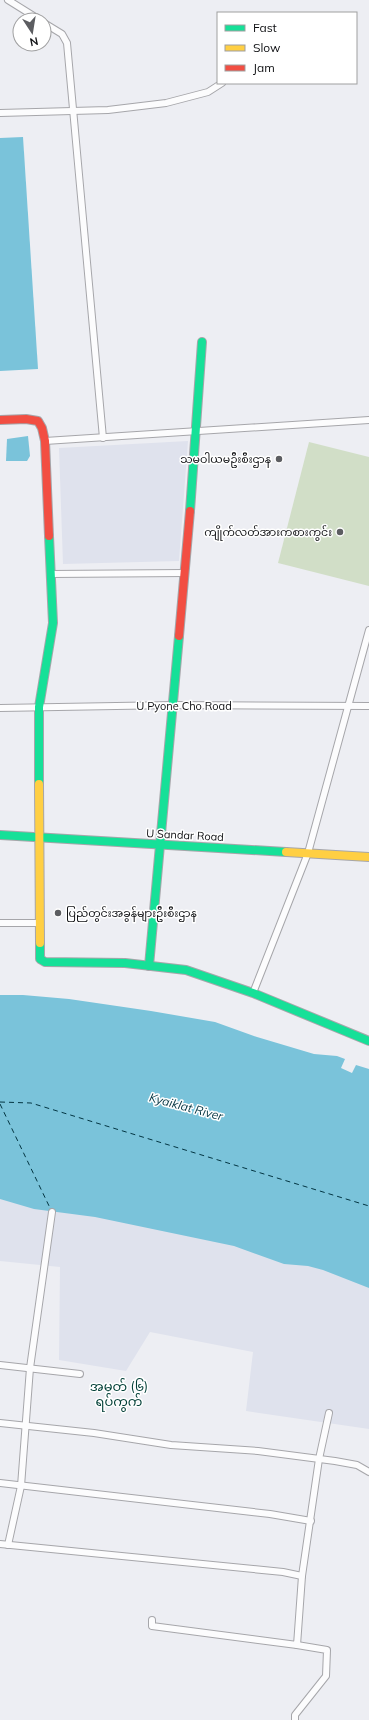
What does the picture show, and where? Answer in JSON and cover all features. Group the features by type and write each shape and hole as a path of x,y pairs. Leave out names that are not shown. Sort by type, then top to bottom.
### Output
{"street":[{"path":"8,0 27,12"},
{"path":"52,28 62,34 66,40 103,438"},
{"path":"0,113 108,110 166,103 208,92 220,84"},
{"path":"149,966 174,705 197,432 202,342"},
{"path":"0,420 26,419 38,421 42,428 45,441 53,623 39,707 39,957 43,962 149,966 186,970 253,993 369,1041"},
{"path":"45,441 369,420"},
{"path":"51,574 185,573"},
{"path":"253,993 308,853 369,630"},
{"name":"U Pyone Cho Road","path":"0,708 174,705 369,706"},
{"name":"U Sandar Road","path":"0,835 369,857"},
{"path":"0,923 39,923"},
{"path":"8,1545 21,1486 30,1368 52,1212"},
{"path":"0,1365 80,1374"},
{"path":"297,1645 302,1576 319,1459 329,1413"},
{"path":"0,1423 94,1433 171,1445 258,1451 319,1459 357,1465 369,1472"},
{"path":"0,1483 270,1514 311,1521"},
{"path":"0,1544 283,1572 302,1576"},
{"path":"152,1620 152,1626 327,1650 326,1676 295,1715 295,1720"}],"shaded area":[{"path":"188,441 179,561 63,564 59,448"},
{"path":"0,1190 369,1261 369,1429 246,1411 253,1352 150,1332 126,1371 59,1360 60,1267 0,1261"}],"green space":[{"path":"309,442 369,457 369,586 278,563"}],"water":[{"path":"23,137 38,369 0,371 0,138"},
{"path":"28,436 30,456 27,461 6,461 7,439"},
{"name":"Kyaiklat River","path":"0,995 23,995 69,999 215,1022 257,1037 314,1054 337,1056 345,1059 341,1068 352,1073 356,1065 369,1069 369,1288 323,1270 308,1266 284,1264 234,1246 95,1217 34,1209 0,1199"}],"ferry route":[{"path":"0,1102 31,1103 369,1206"},
{"path":"0,1104 51,1210"}],"traffic: fast":[{"path":"190,511 202,342"},
{"path":"39,784 39,707 53,623 49,536"},
{"path":"149,966 179,636"},
{"path":"0,835 286,852"},
{"path":"40,943 40,959 45,962 125,963 186,970 253,993 369,1041"}],"traffic: slow":[{"path":"39,784 40,943"},
{"path":"286,852 369,857"}],"traffic: jam":[{"path":"0,420 26,419 38,421 42,428 45,441 49,536"},
{"path":"179,636 190,511"}],"place":[{"name":"သမဝါယမဦးစီးဌာန","path":"279,459"},
{"name":"ကျိုက်လတ်အားကစားကွင်း","path":"340,532"},
{"name":"ပြည်တွင်းအခွန်များဦးစီးဌာန","path":"58,913"}],"district":[{"name":"အမှတ် (၆) ရပ်ကွက်","path":"119,1394"}]}
